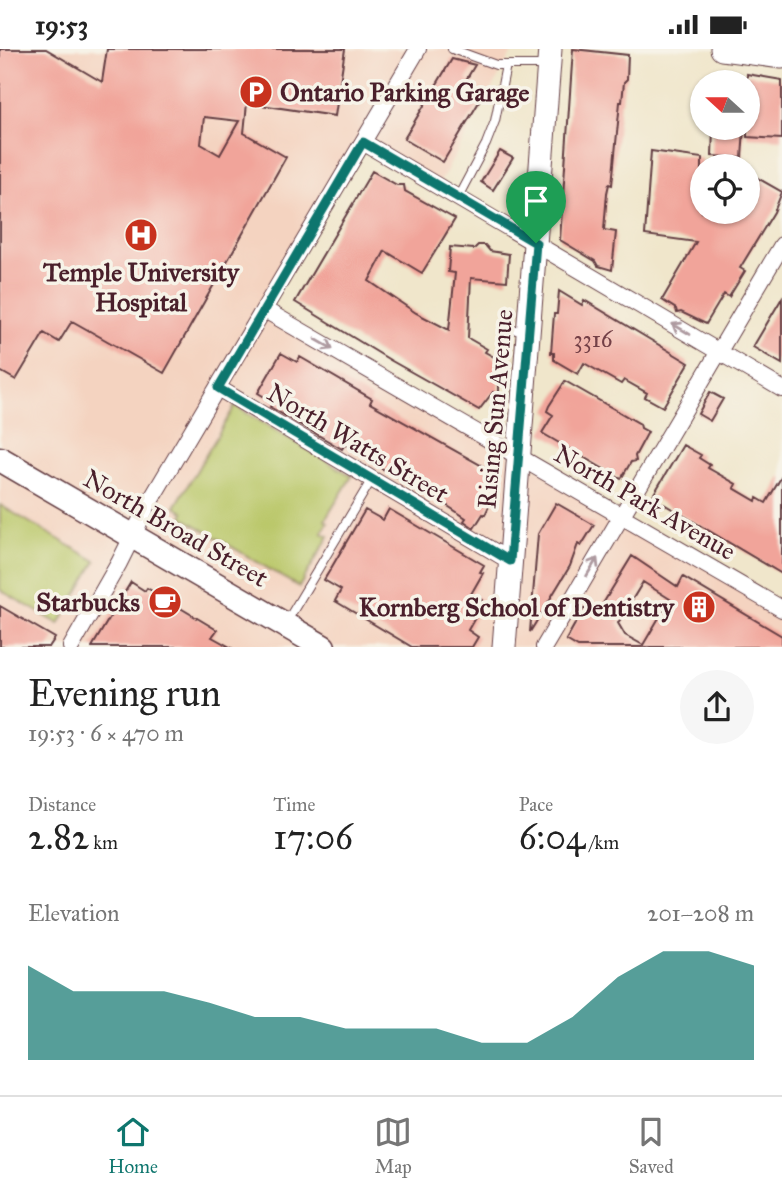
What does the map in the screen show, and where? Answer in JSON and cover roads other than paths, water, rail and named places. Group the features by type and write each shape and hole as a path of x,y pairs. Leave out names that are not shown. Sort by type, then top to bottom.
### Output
{"main road":[{"name":"North Broad Street","path":"0,459 323,647"}],"street":[{"path":"71,647 149,503 418,49"},
{"path":"722,49 782,57"},
{"name":"Rising Sun Avenue","path":"504,647 549,57"},
{"path":"363,142 782,389"},
{"path":"544,647 782,245"},
{"name":"North Park Avenue","path":"265,310 520,459 623,515 782,610"},
{"name":"North Watts Street","path":"218,388 510,561"}],"lane":[{"path":"452,49 496,65 549,57"},
{"path":"458,197 495,121 506,65"},
{"path":"506,327 529,334"},
{"path":"285,625 372,479"}],"place":[{"name":"Ontario Parking Garage","path":"256,92"},
{"name":"Temple University Hospital","path":"141,235"},
{"name":"Starbucks","path":"165,602"},
{"name":"Kornberg School of Dentistry","path":"699,607"}]}
